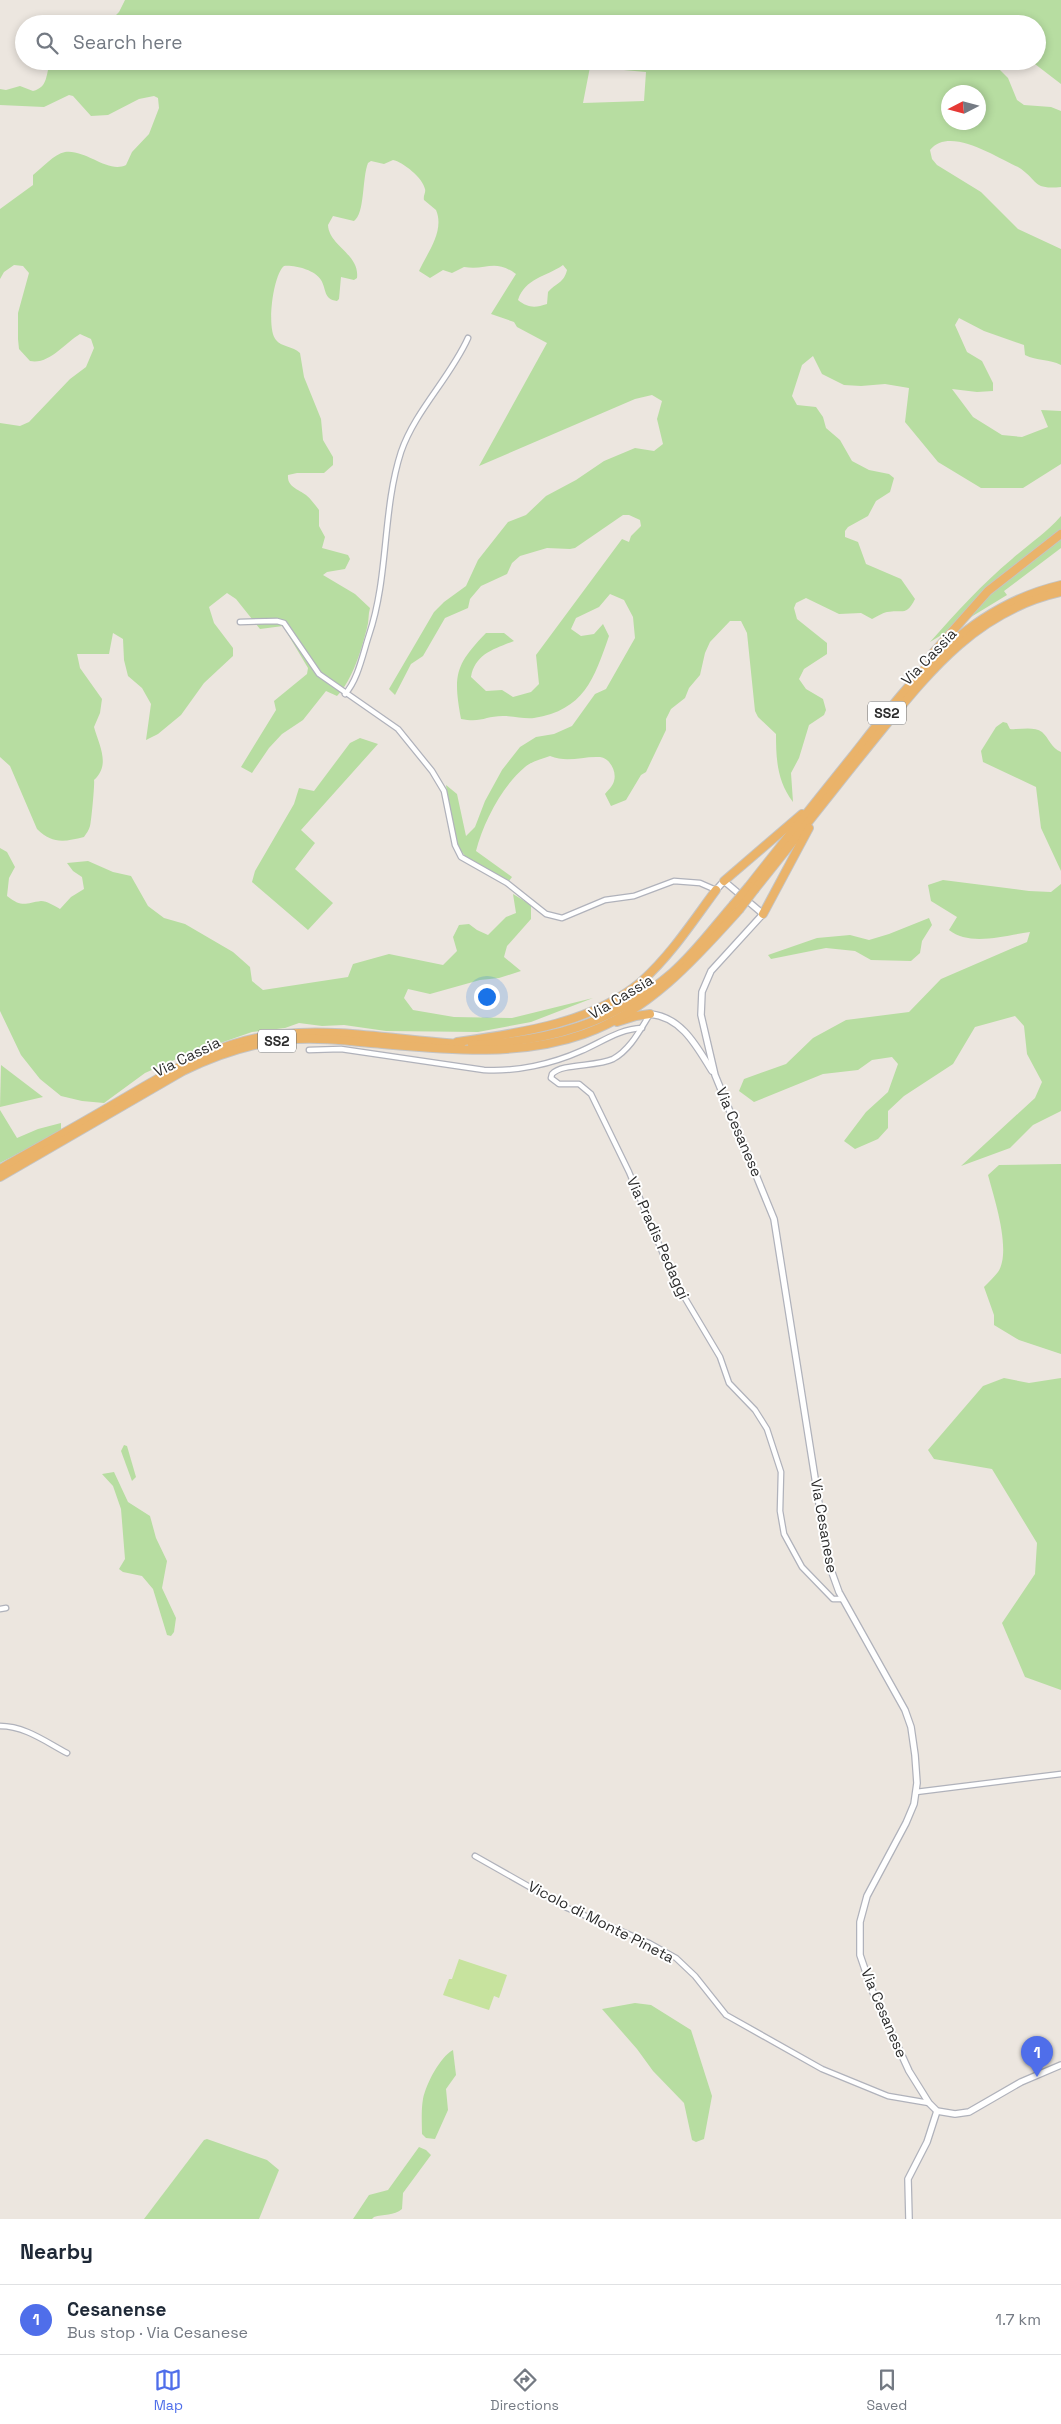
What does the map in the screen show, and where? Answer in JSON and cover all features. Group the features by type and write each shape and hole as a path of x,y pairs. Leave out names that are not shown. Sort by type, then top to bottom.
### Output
{"highway":[{"path":"917,677 936,649 974,604 1061,534"},
{"name":"Via Cassia","path":"752,888 818,799 917,677 943,648 977,622 1017,600 1061,585"},
{"name":"Via Cassia","path":"0,1177 184,1071 214,1056 250,1046 307,1038 446,1049 495,1050 541,1045 585,1034 618,1018 676,977 919,685 949,652 981,627 1005,613 1029,602 1061,592"},
{"path":"763,914 773,899 805,833 822,811 833,790"},
{"path":"724,881 818,799"},
{"path":"447,1044 537,1029 571,1018 613,1000 641,981 663,960 716,890"},
{"name":"Via Cassia","path":"0,1169 175,1068 207,1052 236,1043 273,1035 314,1032 447,1044 489,1044 538,1038 580,1028 611,1014 651,990 673,972 736,907"},
{"path":"585,1034 633,1016 650,1014"}],"street":[{"path":"345,694 350,689 364,653 377,606 395,480 402,451 410,433 468,338"},
{"path":"240,622 277,621 284,623 316,671 345,694 398,730 438,780 446,795 455,845 461,857 506,883 546,914 562,918 605,900 634,896 678,880 700,883 716,890 724,881 763,914"},
{"name":"Via Cesanese","path":"763,914 748,932 717,962 703,989 701,1015 715,1075 774,1219 826,1549 833,1577 842,1599 907,1715 915,1756 916,1792 906,1824 867,1896 860,1918 859,1938 862,1965 903,2059 928,2102 937,2111"},
{"path":"650,1014 668,1019 685,1032 715,1075"},
{"name":"Via Pradis Pedaggi","path":"650,1014 628,1047 614,1059 592,1065 557,1069 551,1078 559,1084 579,1084 591,1094 630,1172 676,1284 720,1357 728,1383 758,1413 772,1439 781,1472 780,1516 787,1542 798,1561 814,1581 832,1598 842,1599"},
{"path":"309,1050 341,1049 484,1070 506,1070 525,1068 570,1055 623,1030 642,1028"},
{"path":"0,1609 6,1608"},
{"path":"0,1726 12,1727 30,1733 67,1753"},
{"path":"916,1792 1061,1774"},
{"name":"Vicolo di Monte Pineta","path":"475,1856 565,1907 649,1943 676,1958 695,1976 726,2015 822,2069 888,2096 928,2102"},
{"path":"909,2219 908,2179 927,2142 937,2111 955,2114 969,2112 1021,2082 1061,2065"}],"green space":[{"path":"125,0 1061,0 1061,84 1043,70 1046,70 1046,15 116,15"},
{"path":"48,70 589,70 583,103 644,101 646,72 624,70 1000,70 1008,78 1017,100 1024,105 1051,107 1061,111 1061,187 1051,188 1040,185 1018,167 961,142 949,141 939,143 930,150 932,159 937,165 981,192 1018,229 1061,249 1061,365 1025,355 1024,345 984,331 959,318 955,325 967,352 982,361 993,383 993,391 977,392 952,389 973,417 1002,435 1022,437 1048,427 1041,410 1061,411 1061,464 1023,488 981,488 938,462 905,422 909,388 885,384 844,385 822,374 813,356 802,365 792,396 797,405 816,407 823,417 826,428 840,440 852,461 869,470 889,474 894,478 890,492 876,501 868,516 848,527 845,531 845,537 858,542 866,564 901,579 915,599 912,605 904,611 887,612 872,619 861,613 839,614 806,598 796,603 794,608 797,619 827,643 827,654 804,669 799,679 806,689 823,699 826,710 824,715 809,725 799,758 791,773 793,802 784,786 779,770 776,734 758,717 755,711 747,633 741,621 730,621 710,642 705,653 700,675 689,688 685,698 671,709 666,719 666,730 646,772 641,775 626,800 611,806 605,794 612,786 615,777 610,763 600,757 563,759 550,756 528,765 509,784 494,806 483,829 476,851 512,877 509,881 475,864 465,856 458,846 451,822 446,785 457,794 466,836 475,827 485,801 502,770 520,747 536,737 554,734 572,726 595,694 606,689 635,638 633,617 624,600 610,594 599,607 576,618 571,629 581,636 594,634 603,624 609,636 598,666 585,690 565,708 551,714 534,718 497,716 479,720 461,719 457,692 459,671 468,654 486,633 504,633 514,641 487,653 481,658 473,669 471,677 486,691 502,690 513,697 531,692 539,684 536,655 622,539 629,542 631,536 641,526 640,520 629,515 623,515 575,548 547,548 520,556 512,563 507,574 481,586 470,599 468,608 445,618 423,656 411,664 395,695 389,689 434,612 466,586 478,560 508,522 526,515 546,496 576,480 604,461 635,448 654,451 663,444 657,419 662,401 652,395 635,399 479,466 547,343 517,327 514,322 491,314 516,274 508,269 496,266 464,267 452,273 443,270 430,278 419,271 437,234 438,218 436,210 424,200 425,190 421,180 407,167 393,160 384,164 371,161 368,163 366,170 362,204 358,217 354,221 333,216 328,225 333,239 354,263 357,270 357,278 354,280 341,277 339,299 337,301 327,296 321,280 314,273 299,267 284,266 280,271 274,290 271,314 271,325 276,340 300,353 304,377 321,419 323,440 333,457 333,465 324,473 288,475 289,482 308,497 319,510 319,526 325,537 322,548 348,555 350,559 345,569 327,572 323,575 355,594 370,608 365,637 352,673 337,696 326,691 303,720 282,734 269,748 252,773 241,767 276,710 274,701 307,674 308,668 283,626 260,629 236,599 227,593 209,607 214,623 233,648 233,656 204,683 181,715 158,734 146,740 151,704 142,688 128,676 124,660 123,639 113,633 109,654 77,654 80,668 102,699 100,713 94,727 103,761 102,768 94,780 90,826 84,837 64,841 53,839 37,829 10,766 0,757 0,423 20,426 29,422 70,379 86,367 94,348 91,339 80,334 44,360 30,361 19,349 18,313 29,273 23,266 14,265 4,272 0,279 0,209 33,185 33,175 52,158 61,153 73,152 81,154 112,166 126,165 132,152 149,134 159,108 158,98 154,96 139,99 108,115 91,116 73,96 69,95 44,107 0,105 0,89 6,90 20,86 33,91 44,83","holes":["563,265 567,270 562,280 548,292 547,304 532,306 525,305 518,300 521,293 531,282"]},
{"path":"1061,516 1061,548 1004,591 1007,595 930,642 990,578"},
{"path":"1003,722 1007,723 1010,729 1039,730 1061,752 1061,871 1041,828 1036,787 983,762 981,751 996,727"},
{"path":"360,738 378,744 301,830 315,843 295,869 333,903 308,930 252,882 255,871 294,804 299,788 314,791 350,743"},
{"path":"0,848 7,852 15,867 9,878 7,896 17,902 24,904 43,901 60,909 71,897 84,889 82,877 73,871 67,863 88,861 113,872 131,876 148,906 164,918 185,924 233,952 250,967 252,981 263,990 348,977 353,964 389,954 443,965 457,951 453,937 459,925 469,924 488,935 506,917 516,913 513,894 531,905 531,919 507,946 504,957 521,971 430,994 408,989 404,998 413,1010 454,1017 512,1018 593,998 531,1022 478,1032 386,1031 344,1025 322,1026 299,1023 285,1028 252,1032 183,1056 145,1073 104,1103 82,1101 61,1096 40,1079 21,1055 0,1011"},
{"path":"943,880 1051,892 1061,884 1061,1111 1033,1125 1010,1148 961,1166 1035,1098 1042,1082 1027,1054 1024,1026 1015,1016 975,1027 953,1064 904,1096 888,1111 888,1128 878,1139 855,1149 844,1141 866,1112 888,1092 898,1064 892,1057 872,1060 858,1070 823,1074 754,1102 739,1091 744,1079 786,1064 813,1038 846,1020 909,1012 941,979 1027,942 1030,932 978,939 967,938 949,930 957,917 931,901 928,885"},
{"path":"929,918 932,925 922,941 920,953 911,961 871,960 855,951 826,948 771,959 768,955 817,938 850,935 869,940"},
{"path":"1,1065 43,1097 0,1107"},
{"path":"0,1110 17,1138 38,1129 61,1123 61,1131 0,1163"},
{"path":"1061,1164 1061,1354 1019,1340 994,1325 994,1315 984,1287 998,1272 1002,1263 1003,1251 1001,1224 988,1175 999,1165"},
{"path":"1004,1378 1029,1383 1061,1378 1061,1690 1025,1677 1002,1623 1035,1574 1037,1543 992,1469 934,1459 928,1450 983,1386"},
{"path":"124,1445 127,1446 136,1477 132,1481 121,1451"},
{"path":"114,1472 128,1502 150,1516 156,1538 167,1561 162,1588 176,1618 174,1632 171,1636 167,1635 153,1589 142,1576 123,1572 119,1569 125,1559 121,1509 113,1486 102,1474"},
{"path":"459,1959 507,1975 499,1998 494,1996 489,2010 443,1995 449,1979 452,1979"},
{"path":"635,2003 651,2005 691,2030 712,2096 704,2139 696,2142 692,2140 684,2103 653,2071 637,2049 602,2009"},
{"path":"453,2050 456,2075 446,2089 448,2110 435,2139 426,2138 422,2134 423,2099 430,2079 443,2058"},
{"path":"207,2139 267,2160 279,2170 259,2219 144,2219 204,2140"},
{"path":"419,2147 431,2155 403,2193 402,2209 396,2213 377,2216 372,2219 353,2219 369,2195 388,2190"}],"place":[{"name":"Cesanense","path":"1037,2077"}]}
